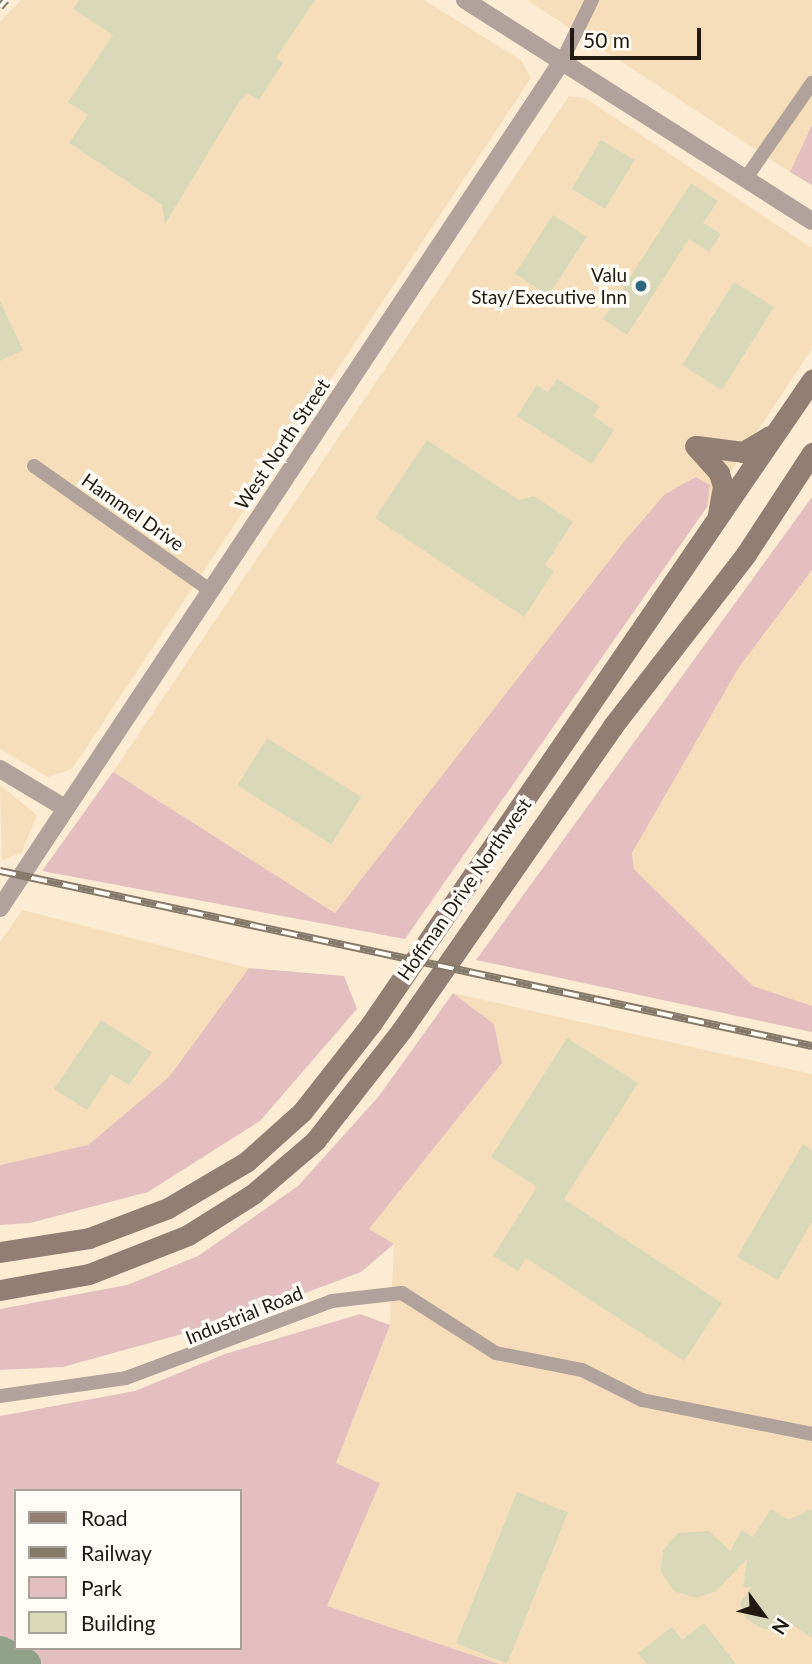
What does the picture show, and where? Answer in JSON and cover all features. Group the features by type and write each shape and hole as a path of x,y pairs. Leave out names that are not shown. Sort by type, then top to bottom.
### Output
{"main road":[{"name":"Hoffman Drive Northwest","path":"0,1252 89,1238 206,1188 302,1112 371,1024 812,380"},
{"path":"713,528 723,486 719,473 695,446 715,453 743,452 756,449 779,429"},
{"name":"Hoffman Drive Northwest","path":"0,1290 89,1274 139,1258 220,1217 315,1141 401,1031 612,727 746,554 812,453"},
{"path":"746,554 812,477"}],"street":[{"path":"465,0 812,221"},
{"name":"West North Street","path":"0,908 562,61 592,0"},
{"path":"746,178 812,83"},
{"name":"Hammel Drive","path":"34,466 210,590"},
{"path":"0,769 65,808"},
{"name":"Industrial Road","path":"0,1396 102,1384 177,1363 332,1301 402,1293 496,1353 582,1370 642,1400 812,1434"}],"shaded area":[{"path":"21,0 424,0 521,60 531,78 72,769 48,777 0,749 0,22"},
{"path":"527,0 812,0 812,125 790,172"},
{"path":"569,96 585,98 812,248 812,349 707,507 710,485 416,813 335,913 113,772"},
{"path":"812,570 812,1006 753,986 634,869 632,853 739,666"},
{"path":"0,785 37,815 22,852 2,861"},
{"path":"22,910 249,968 169,1077 88,1145 0,1165 0,942"},
{"path":"453,993 812,1074 812,1664 499,1664 326,1606 380,1483 336,1463 390,1325 394,1244 368,1230 502,1063 494,1024"}],"green space":[{"path":"812,125 812,185 790,172"},
{"path":"696,477 710,485 707,507 405,939 42,871 113,772 335,913 627,538 665,494"},
{"path":"812,497 812,570 739,667 632,853 634,869 753,986 812,1006 812,1032 476,960"},
{"path":"249,968 344,976 357,1009 260,1121 148,1192 30,1223 0,1225 0,1165 88,1145 169,1077"},
{"path":"453,993 494,1024 502,1063 369,1229 394,1244 361,1272 236,1319 63,1367 0,1370 0,1309 127,1285 198,1256 298,1186 379,1096"},
{"path":"360,1314 390,1325 336,1463 380,1483 327,1606 499,1664 0,1664 0,1416 135,1391 225,1354"}],"building":[{"path":"79,0 315,0 276,58 283,63 259,100 249,94 240,100 165,224 162,205 69,143 88,115 68,102 113,35 73,9"},
{"path":"601,140 634,160 605,209 572,189"},
{"name":"Valu Stay/Executive Inn","path":"691,183 718,201 703,223 721,234 709,252 689,239 627,335 603,319"},
{"path":"553,215 587,237 548,295 515,274"},
{"path":"734,282 774,307 722,390 682,365"},
{"path":"0,301 23,350 0,361"},
{"path":"557,379 600,406 593,416 614,430 592,464 517,416 537,385 548,392"},
{"path":"427,440 519,500 534,496 573,522 545,565 554,571 524,617 375,518"},
{"path":"267,738 361,797 331,844 237,785"},
{"path":"101,1020 152,1052 129,1085 111,1074 87,1110 54,1089"},
{"path":"567,1038 638,1083 564,1199 722,1303 684,1361 526,1258 518,1271 493,1256 537,1187 491,1157"},
{"path":"803,1144 812,1150 812,1222 778,1280 737,1257"},
{"path":"517,1492 568,1513 507,1664 456,1643"},
{"path":"771,1509 788,1520 812,1509 812,1638 787,1621 765,1630 745,1618 740,1603 751,1587 743,1588 747,1559 716,1591 696,1598 674,1591 661,1572 663,1550 678,1533 709,1531 730,1551 742,1530 753,1537"},
{"path":"704,1623 736,1664 647,1664 638,1653 672,1627 682,1640"}],"waterway":[{"path":"0,1652 25,1664"}],"railway":[{"path":"0,7 6,0"},
{"path":"0,871 812,1046"}],"place":[{"name":"Valu Stay/Executive Inn","path":"641,286"}]}
